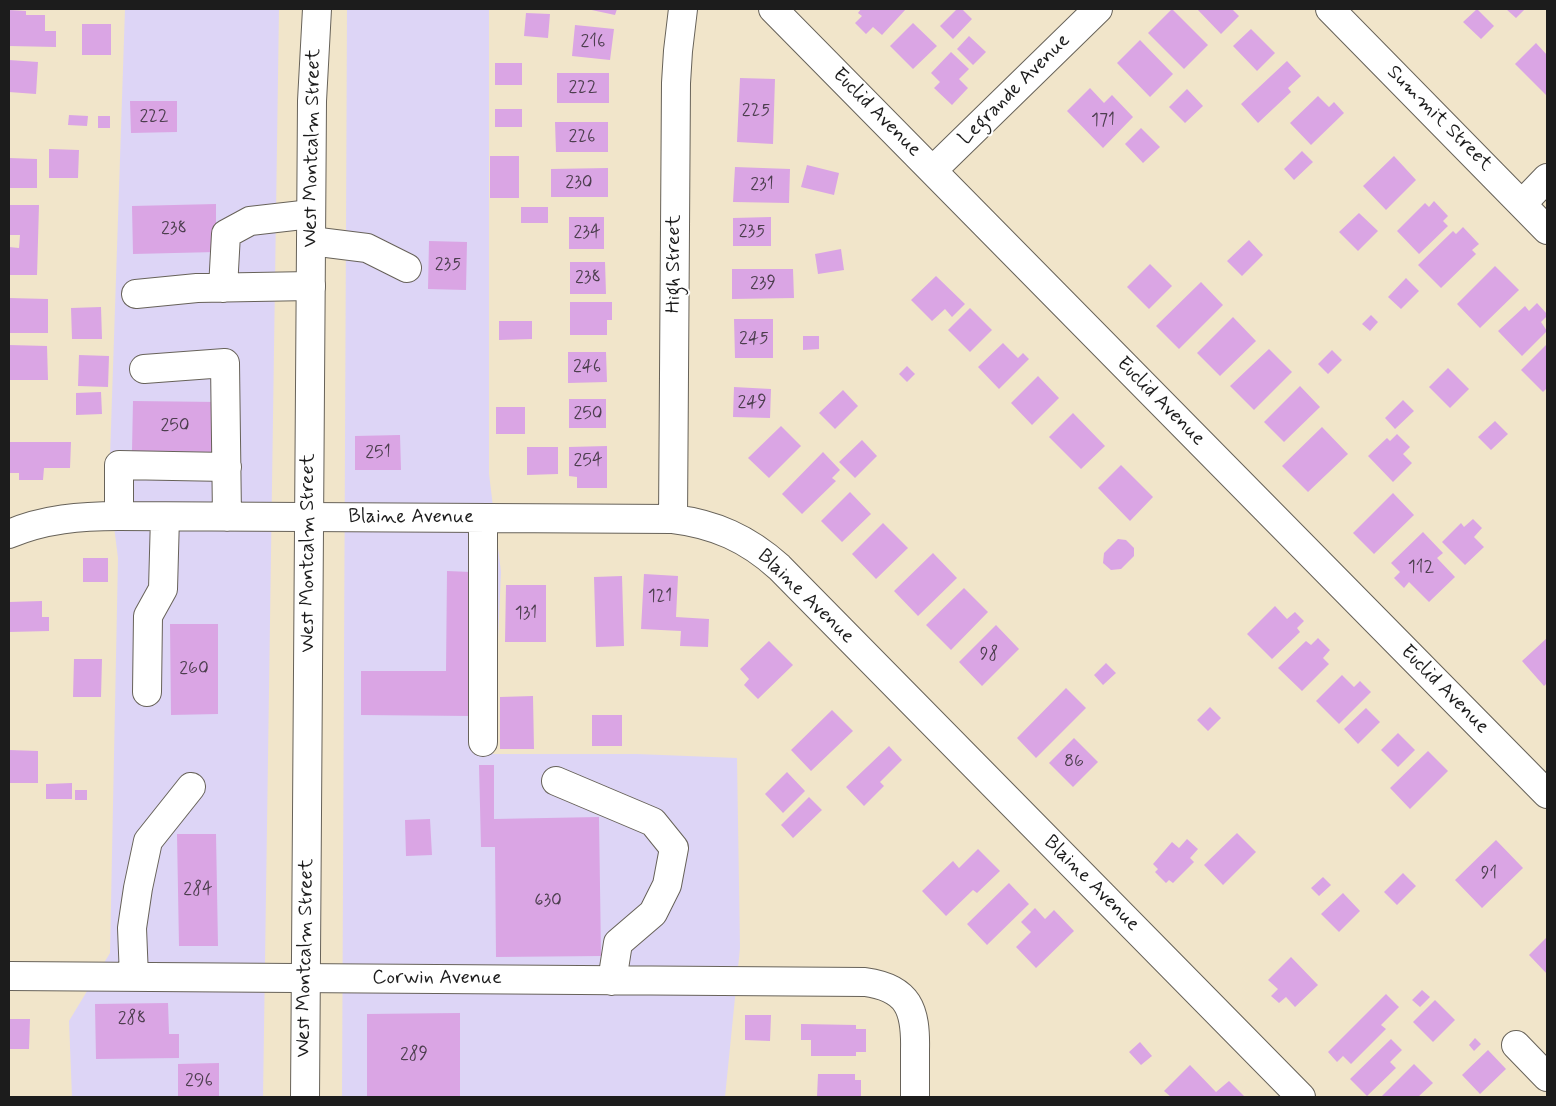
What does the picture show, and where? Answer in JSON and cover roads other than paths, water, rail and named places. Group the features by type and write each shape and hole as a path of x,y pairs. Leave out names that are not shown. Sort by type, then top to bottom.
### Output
{"street":[{"name":"West Montcalm Street","path":"305,1097 312,101 318,9"},
{"name":"High Street","path":"673,519 676,83 683,9"},
{"name":"Euclid Avenue","path":"773,9 1547,794"},
{"name":"Legrande Avenue","path":"933,170 1098,9"},
{"name":"Summit Street","path":"1330,9 1547,230"},
{"path":"1522,204 1547,178"},
{"path":"223,288 226,234 250,221 311,214"},
{"path":"311,241 368,248 407,268"},
{"path":"136,294 197,288 311,286"},
{"path":"144,369 225,363 228,466 227,517"},
{"path":"119,516 120,466 228,466"},
{"name":"Blaine Avenue","path":"9,534 53,521 92,516 119,516 673,519 693,521 732,534 750,544 779,567 1301,1097"},
{"path":"147,692 148,616 163,589 165,517"},
{"path":"483,519 483,742"},
{"path":"556,781 653,822 674,848 667,885 653,913 618,943 612,981"},
{"path":"134,977 132,928 148,841 191,787"},
{"name":"Corwin Avenue","path":"9,976 865,982 878,984 896,993 908,1006 913,1015 915,1030 915,1097"},
{"path":"1516,1045 1547,1077"}]}
